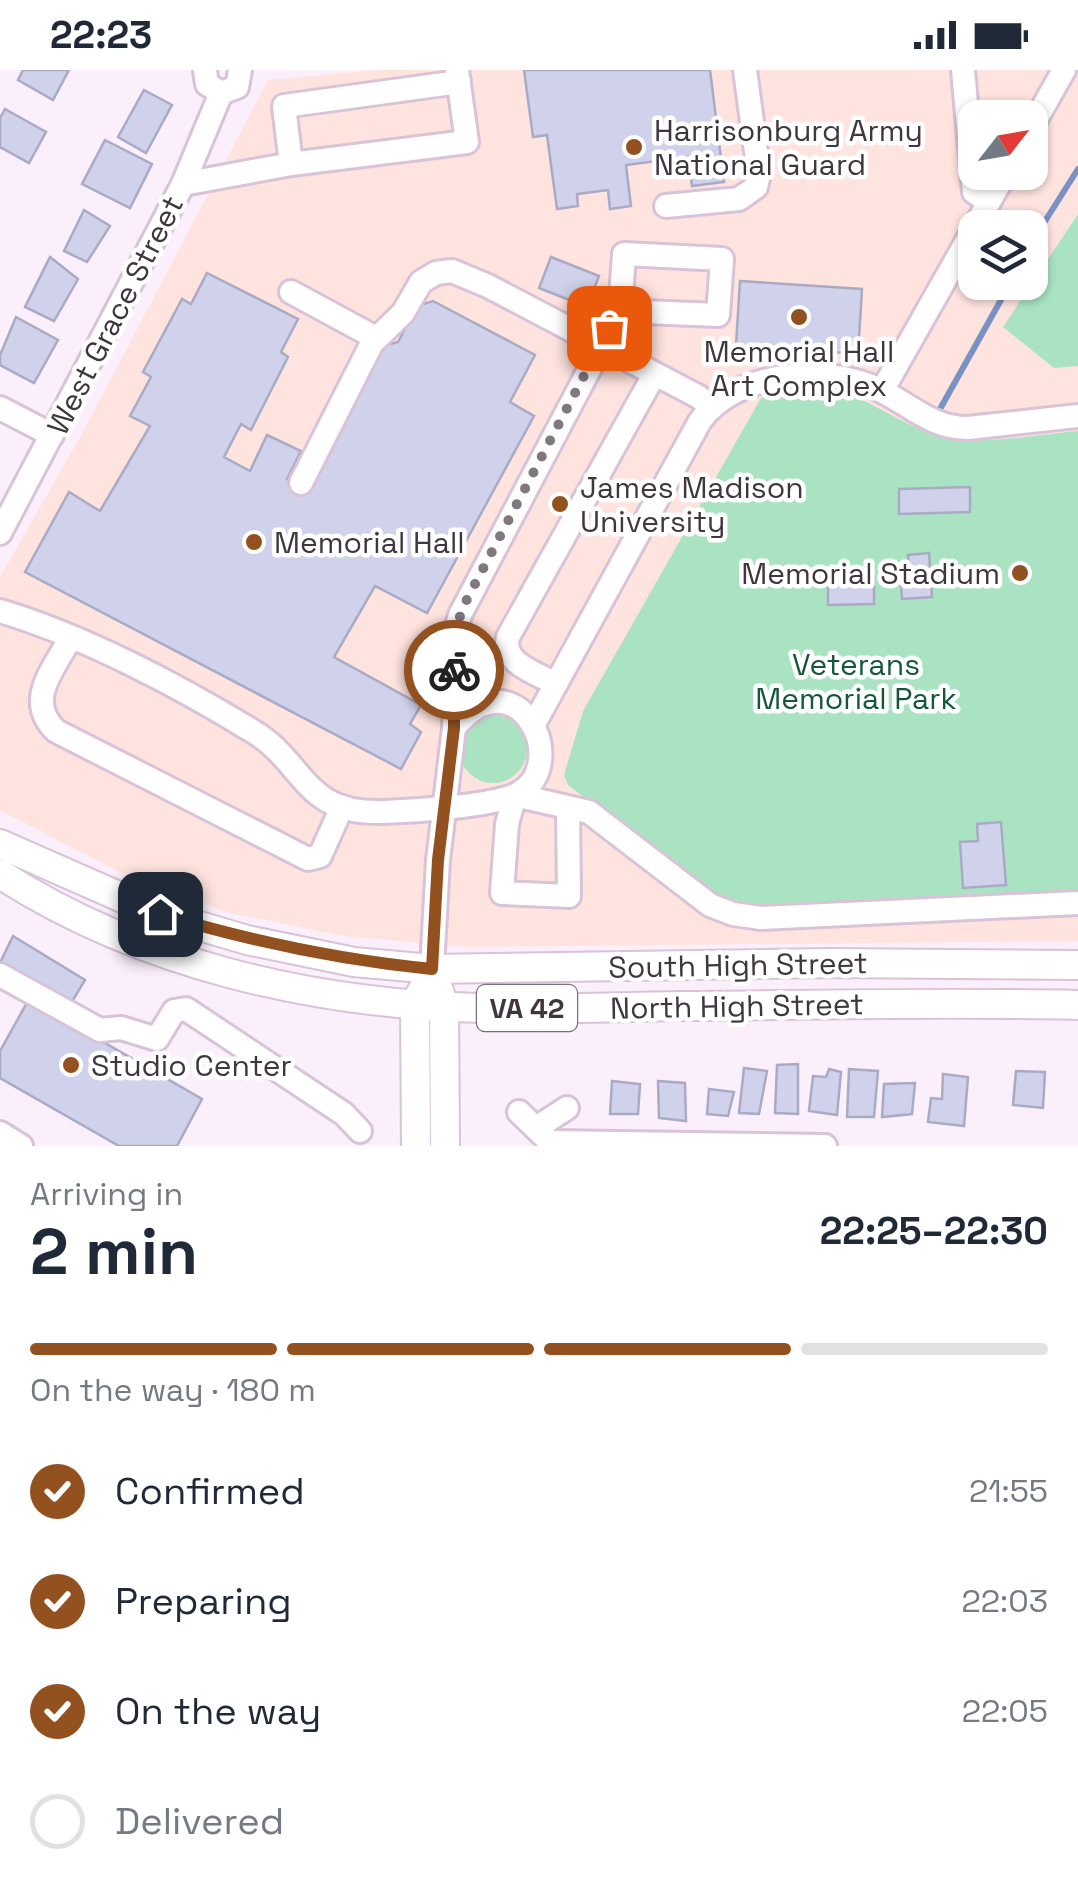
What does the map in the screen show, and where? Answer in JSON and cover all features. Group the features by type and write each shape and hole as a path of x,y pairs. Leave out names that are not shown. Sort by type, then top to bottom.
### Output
{"main road":[{"name":"South High Street","path":"0,844 160,914 212,930 354,962 432,969 849,963 1078,965"},
{"name":"North High Street","path":"0,874 94,924 156,950 288,989 444,1006 1078,1004"},
{"path":"416,1146 415,1004 432,969"},
{"path":"432,969 444,1006 445,1146"}],"street":[{"name":"West Grace Street","path":"0,533 183,184 221,93 236,87 240,70"},
{"path":"666,206 738,200 756,187 759,174 745,70"},
{"path":"963,70 974,192 989,202"},
{"path":"1047,100 1064,70"},
{"path":"203,71 207,84 221,93"},
{"path":"183,184 291,164 467,142 458,76 284,106 291,164"},
{"path":"882,391 996,190"},
{"path":"432,969 460,615 620,311 624,254 722,258 718,315 620,311"},
{"path":"301,484 376,338 403,313 421,282 436,273 466,274 699,397 711,408"},
{"path":"291,292 376,338"},
{"path":"556,684 512,658 505,646 508,636 654,375"},
{"path":"534,724 700,421 711,408 748,388 792,377 830,376 882,391 925,418 952,427 1078,416"},
{"path":"0,408 52,435"},
{"path":"0,611 71,638 256,734 310,789 342,806 369,812 444,807 515,794 589,812 710,905 742,916 1078,903"},
{"path":"71,638 40,699 41,712 56,730 308,859 320,856 342,806"},
{"path":"454,728 474,709 498,700 510,702 534,724 540,740 534,778 515,794 507,824 502,892 569,896 568,807"},
{"path":"0,974 100,1030 121,1028 156,1039 174,1011 186,1009 344,1114 360,1131"},
{"path":"567,1108 528,1120 550,1142 825,1146"},
{"path":"0,1133 21,1146"}],"shaded area":[{"name":"James Madison University","path":"378,70 1078,70 1078,941 468,947 344,936 230,913 121,873 0,810 0,577 84,430 268,80"}],"green space":[{"path":"1078,214 1078,366 1054,368 1003,327 1021,300 1048,300 1048,259"},
{"name":"Veterans Memorial Park","path":"825,384 924,431 952,439 987,440 1078,431 1078,892 766,908 716,895 694,883 568,785 564,775 583,711 761,398 798,386"},
{"path":"493,715 506,717 517,725 525,736 525,762 517,773 506,781 493,783 480,781 469,773 461,762 459,749 461,736 469,725 480,717"}],"building":[{"path":"23,70 69,70 53,100 18,80"},
{"name":"Harrisonburg Army National Guard","path":"524,70 710,70 724,182 692,186 688,157 626,165 631,206 610,209 608,190 577,194 578,206 557,209 547,135 533,137"},
{"path":"144,90 172,105 146,153 118,137"},
{"path":"5,109 46,132 29,163 0,147 0,118"},
{"path":"105,140 152,164 130,208 82,184"},
{"path":"84,210 110,226 87,262 64,251"},
{"path":"50,257 78,279 54,321 25,307"},
{"path":"551,257 599,276 587,307 539,288"},
{"name":"Memorial Hall","path":"207,273 298,319 281,352 288,357 251,430 241,424 224,457 250,471 267,435 301,451 287,479 305,491 379,347 398,342 417,306 433,301 535,355 510,402 534,416 427,613 375,586 334,657 421,705 410,724 421,732 401,769 25,572 69,492 100,511 150,426 130,416 151,377 143,372 182,299 191,304"},
{"name":"Memorial Hall Art Complex","path":"740,281 862,289 858,354 736,345"},
{"path":"16,317 58,340 34,383 0,365 0,355"},
{"path":"970,487 970,512 899,514 899,489"},
{"path":"929,553 932,597 902,599 901,586 910,586 908,555"},
{"path":"874,577 874,604 828,605 828,578"},
{"path":"1001,822 1006,885 963,888 960,842 978,841 977,824"},
{"path":"13,936 85,980 70,1005 0,963"},
{"name":"Studio Center","path":"29,999 202,1099 177,1146 119,1146 0,1078 0,1051"},
{"path":"798,1064 798,1114 775,1113 777,1065"},
{"path":"744,1068 767,1071 759,1114 739,1113"},
{"path":"829,1069 841,1072 837,1115 809,1111 813,1076 826,1077"},
{"path":"849,1069 878,1071 874,1117 847,1117"},
{"path":"1016,1071 1045,1072 1043,1108 1013,1105"},
{"path":"943,1074 968,1077 964,1126 928,1122 931,1098 942,1099"},
{"path":"612,1081 640,1084 638,1114 610,1114"},
{"path":"658,1081 685,1083 686,1121 659,1118"},
{"path":"915,1083 912,1114 882,1117 884,1084"},
{"path":"709,1089 734,1092 728,1116 707,1114"}],"waterway":[{"path":"1048,216 1078,169"},
{"path":"940,409 1001,300"}],"way so far":[{"path":"454,670 456,629 463,607 609,328"}],"place":[{"name":"Harrisonburg Army National Guard","path":"634,147"},
{"name":"Memorial Hall Art Complex","path":"799,317"},
{"name":"James Madison University","path":"560,504"},
{"name":"Memorial Hall","path":"254,542"},
{"name":"Memorial Stadium","path":"1020,573"},
{"name":"Studio Center","path":"71,1065"}],"route":[{"path":"160,914 247,940 354,962 432,969 438,860 454,728 454,670"}]}
